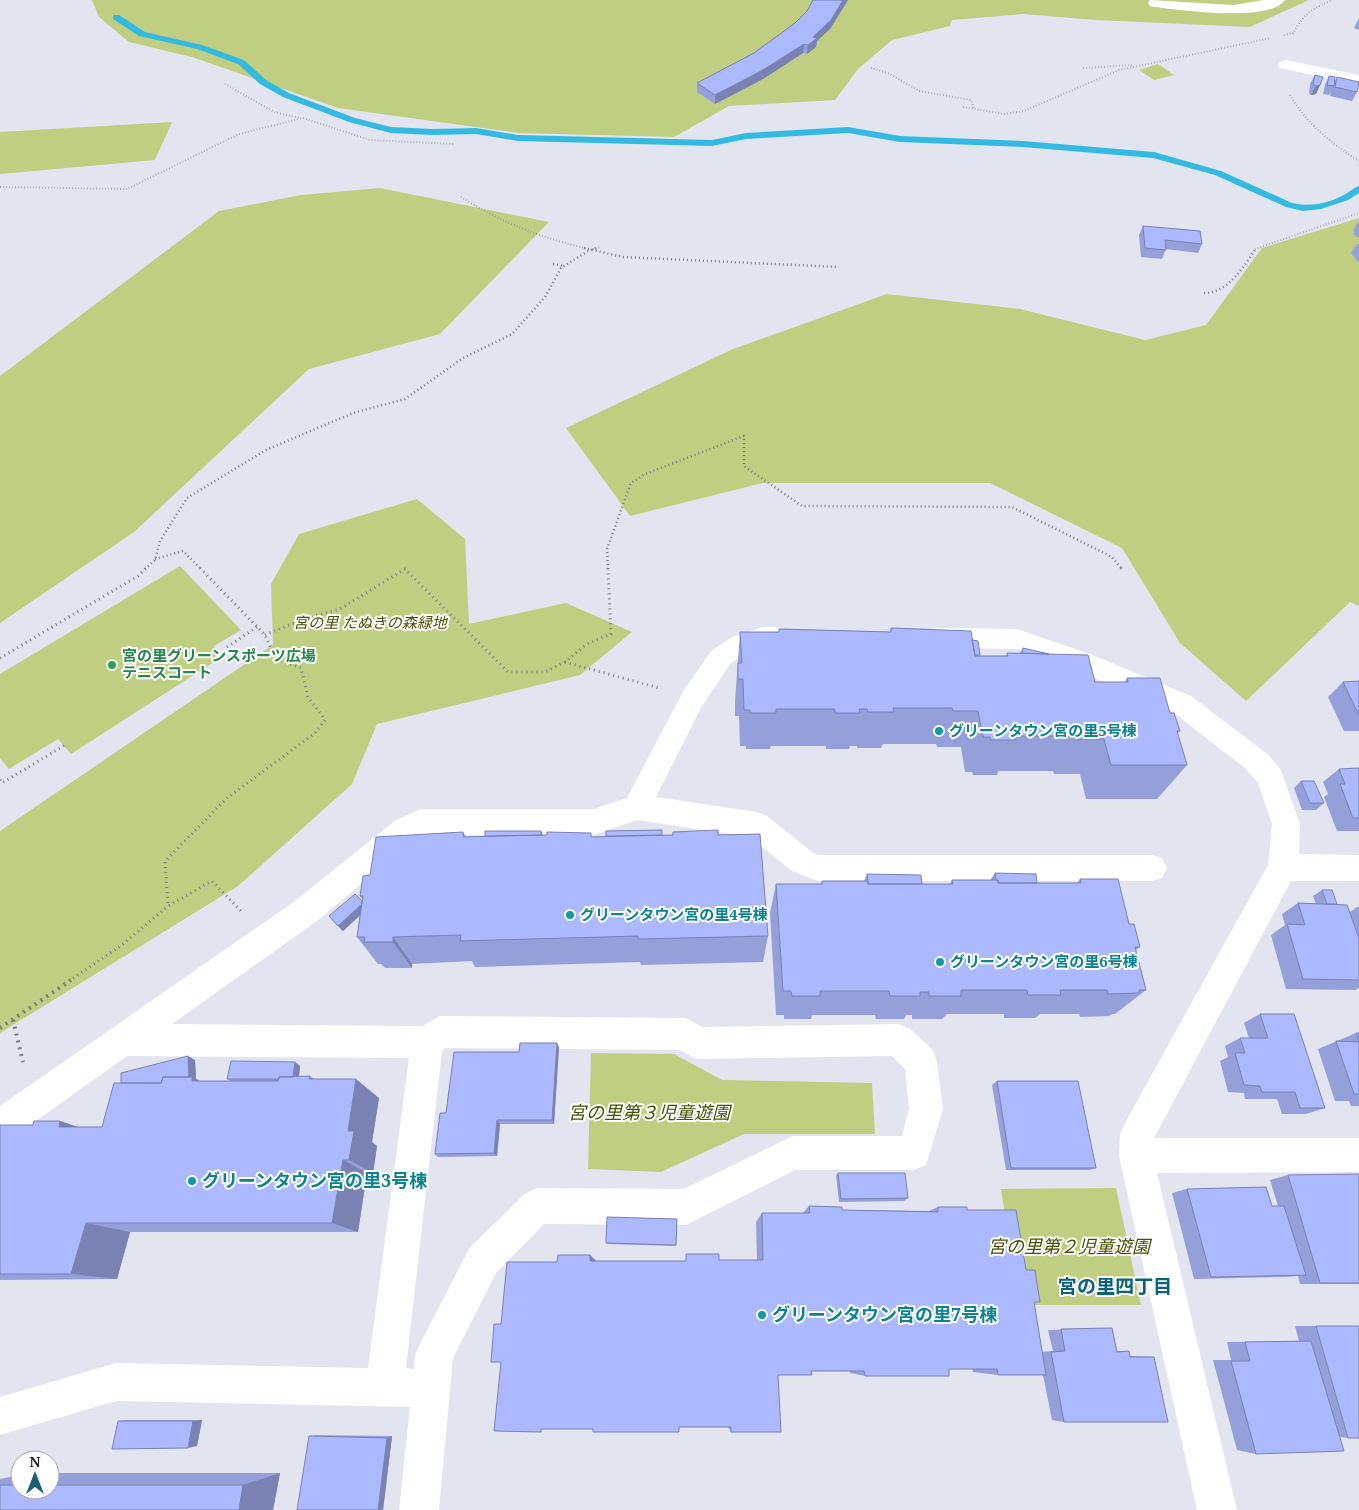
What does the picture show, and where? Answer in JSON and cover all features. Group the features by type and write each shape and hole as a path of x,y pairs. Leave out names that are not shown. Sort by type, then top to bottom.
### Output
{"street":[{"path":"1155,3 1231,9 1265,6 1278,0"},
{"path":"1286,65 1359,80"},
{"path":"637,808 693,698 721,657 741,644 763,636 802,637"},
{"path":"910,638 1017,639 1081,661 1182,704 1256,761 1270,777 1286,824 1283,867 1137,1135 1136,1156 1217,1510"},
{"path":"0,1126 306,911 406,829 421,822 594,822 637,808 757,825 802,862 818,868 1152,868"},
{"path":"1283,867 1359,868"},
{"path":"123,1040 427,1042 440,1032 686,1034 696,1043 899,1040 921,1062 926,1109 914,1153 793,1153 686,1207 537,1206 484,1260 434,1355 418,1510"},
{"path":"385,1386 427,1042"},
{"path":"1136,1156 1359,1155"},
{"path":"0,1416 116,1382 430,1388"}],"path":[{"path":"1284,35 1293,33"},
{"path":"963,107 1004,114 1024,111 1119,70 1275,37"},
{"path":"1082,68 1136,66"},
{"path":"871,68 888,73 919,91 971,100 974,109"},
{"path":"226,84 274,112 303,118 370,140 454,144"},
{"path":"0,187 127,189 239,134 303,118"},
{"path":"460,197 489,215 561,243 623,257 839,267"},
{"path":"1204,293 1214,293 1241,272 1256,248 1359,213"},
{"path":"155,560 160,541 187,498 266,450 353,413 404,399 463,358 512,334 545,297 561,268 594,249 600,248"},
{"path":"553,264 564,266"},
{"path":"265,636 304,619 340,609 405,569 508,672 545,672 565,662 587,644 611,634 607,549 631,483 645,474 744,436 744,466 802,506 1012,507 1112,557 1123,570"},
{"path":"0,658 138,576 155,560 183,551 265,636 276,659 301,668 308,697 325,720 316,733 227,798 165,861 168,906"},
{"path":"227,648 257,627"},
{"path":"565,662 693,698"},
{"path":"0,780 2,783 65,745"},
{"path":"0,1028 122,945 168,906 212,881 268,938"}],"green space":[{"path":"92,0 1309,0 1250,27 1096,20 1023,14 952,20 950,26 892,40 858,69 835,100 729,106 674,137 519,133 338,108 192,57 129,42 99,17"},
{"path":"1158,64 1174,75 1154,80 1139,70"},
{"path":"172,122 155,160 0,174 0,132"},
{"path":"380,188 549,222 440,334 309,369 134,532 0,623 0,376 219,211 301,195"},
{"path":"1359,218 1359,606 1350,602 1246,701 1180,643 1122,548 990,483 763,483 630,516 566,428 733,349 887,294 1020,309 1145,340 1206,325 1262,248"},
{"name":"宮の里 たぬきの森緑地","path":"417,499 465,539 469,624 566,603 632,632 580,675 377,724 352,784 238,886 0,1033 0,831 273,645 271,584 299,534"},
{"name":"宮の里グリーンスポーツ広場 テニスコート","path":"180,566 241,630 214,646 223,656 71,754 58,739 9,769 0,758 0,674"},
{"name":"宮の里第３児童遊園","path":"591,1053 674,1054 722,1080 872,1083 875,1134 744,1134 661,1172 588,1169"},
{"name":"宮の里第２児童遊園","path":"1116,1188 1141,1305 1019,1305 1001,1189"}],"building":[{"path":"813,0 843,0 831,20 813,37 817,38 808,45 804,44 763,70 715,95 697,83 754,53 795,23 807,11"},
{"path":"1315,75 1323,77 1320,85 1316,86 1313,84"},
{"path":"1329,76 1335,77 1334,86 1327,85"},
{"path":"1337,77 1359,82 1357,92 1335,87"},
{"path":"1143,226 1200,231 1202,244 1165,240 1166,250 1145,248"},
{"path":"891,628 971,631 975,656 1008,656 1007,653 1088,655 1095,682 1128,682 1127,678 1160,678 1170,713 1174,713 1180,731 1177,731 1187,765 1111,765 1104,739 1077,739 1077,736 1015,736 1016,740 991,740 990,737 983,737 978,711 953,711 952,708 893,708 894,712 868,712 867,709 859,709 860,713 835,713 835,709 776,709 776,713 750,713 750,710 744,710 743,679 738,679 738,663 742,663 740,632 779,632 779,629 891,632"},
{"path":"972,640 978,641 980,655 975,655"},
{"path":"1023,648 1049,654 1022,653"},
{"path":"1359,681 1359,715 1343,682"},
{"path":"1359,768 1359,818 1353,818 1340,784 1345,784 1339,769"},
{"path":"1301,781 1314,781 1324,803 1310,803"},
{"path":"662,830 662,835 606,836 606,831"},
{"name":"グリーンタウン宮の里4号棟","path":"718,830 718,835 760,834 768,936 638,939 638,936 460,941 461,935 393,937 393,942 364,942 365,937 357,937 363,896 360,896 363,876 370,875 376,837 463,832 463,837 547,835 547,832 591,833 591,837 673,835 673,832"},
{"path":"485,831 541,831 541,835 485,836"},
{"path":"995,873 1036,874 1037,883 998,883"},
{"path":"867,874 921,875 922,884 868,884"},
{"name":"グリーンタウン宮の里6号棟","path":"1080,879 1118,879 1129,924 1134,924 1140,947 1135,947 1146,990 1139,990 1139,993 1108,994 1107,990 1060,990 1061,995 1028,995 1027,990 961,990 961,996 929,996 929,992 920,992 920,996 890,996 889,991 820,991 820,996 792,996 791,991 783,991 776,884 868,881 868,884 953,884 952,880 998,880 998,883 1081,883"},
{"path":"1322,890 1332,890 1337,904 1327,904"},
{"path":"355,894 362,901 362,904 338,926 329,916"},
{"path":"1298,903 1347,905 1359,938 1359,980 1303,979 1287,924 1305,925"},
{"path":"1260,1014 1294,1014 1325,1108 1300,1108 1295,1092 1262,1092 1260,1086 1244,1085 1235,1053 1245,1053 1240,1038 1268,1038"},
{"path":"1336,1041 1359,1042 1359,1094 1354,1094"},
{"path":"520,1043 557,1043 552,1120 497,1120 494,1153 435,1154 440,1113 446,1113 454,1052 519,1052"},
{"path":"188,1056 189,1077 163,1077 161,1083 121,1083 121,1073"},
{"path":"231,1061 295,1062 293,1077 279,1077 279,1079 227,1079"},
{"name":"グリーンタウン宮の里3号棟","path":"310,1076 309,1079 356,1079 348,1131 354,1131 349,1160 343,1160 332,1223 86,1223 71,1274 0,1274 0,1125 33,1125 34,1121 60,1121 59,1127 102,1127 114,1083 161,1083 163,1077 192,1077 192,1081 278,1081 279,1077"},
{"path":"997,1081 1078,1081 1096,1168 1011,1168"},
{"path":"838,1173 905,1173 908,1198 841,1199"},
{"path":"1359,1174 1359,1283 1320,1283 1288,1175"},
{"path":"1266,1187 1272,1206 1284,1206 1306,1275 1211,1277 1187,1189"},
{"name":"グリーンタウン宮の里7号棟","path":"809,1206 842,1207 842,1210 938,1212 938,1207 967,1207 967,1210 1016,1210 1026,1270 1035,1270 1040,1302 1034,1302 1046,1375 998,1375 997,1369 949,1369 949,1376 865,1376 864,1371 811,1371 812,1375 778,1375 781,1432 731,1432 731,1427 679,1427 679,1432 593,1432 593,1429 541,1429 541,1432 494,1431 501,1362 491,1362 494,1324 501,1324 507,1262 557,1262 558,1255 590,1255 590,1261 686,1261 686,1254 719,1254 719,1260 763,1260 762,1213 810,1213"},
{"path":"607,1217 677,1219 676,1245 606,1243"},
{"path":"1316,1326 1359,1326 1359,1438 1348,1438"},
{"path":"1112,1328 1117,1352 1129,1351 1130,1357 1154,1357 1168,1422 1064,1422 1051,1352 1065,1351 1061,1329"},
{"path":"1311,1341 1344,1451 1256,1454 1231,1361 1250,1361 1245,1342"},
{"path":"118,1421 193,1421 188,1448 112,1449"},
{"path":"309,1436 387,1438 378,1510 297,1510"},
{"path":"0,1485 10,1485 10,1500 60,1500 60,1485 243,1485 239,1510 0,1510"}],"waterway":[{"path":"116,17 142,34 199,47 241,62 263,82 286,95 352,120 391,130 432,132 476,131 518,138 685,143 712,143 746,136 848,130 900,139 1023,144 1154,155 1218,173 1289,205 1303,208 1318,207 1345,198 1359,189"}],"place":[{"name":"宮の里グリーンスポーツ広場 テニスコート","path":"112,665"},
{"name":"グリーンタウン宮の里5号棟","path":"939,731"},
{"name":"グリーンタウン宮の里4号棟","path":"570,915"},
{"name":"グリーンタウン宮の里6号棟","path":"940,962"},
{"name":"グリーンタウン宮の里3号棟","path":"192,1181"},
{"name":"グリーンタウン宮の里7号棟","path":"762,1315"}],"district":[{"name":"宮の里四丁目","path":"1115,1286"}]}
